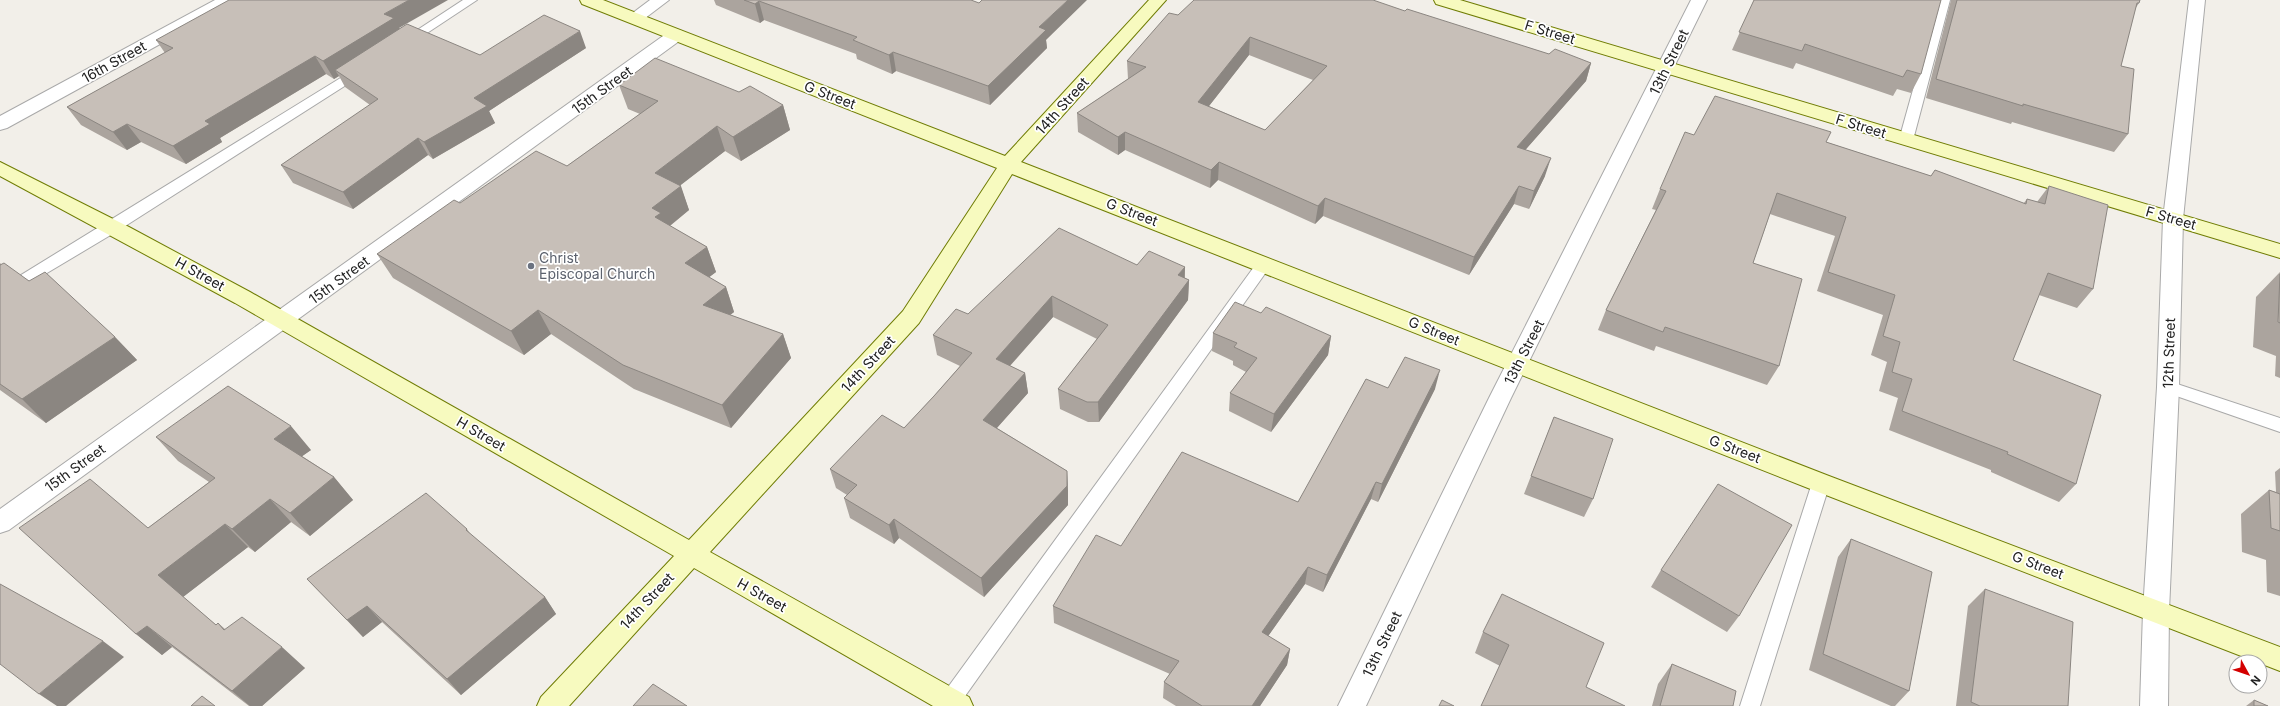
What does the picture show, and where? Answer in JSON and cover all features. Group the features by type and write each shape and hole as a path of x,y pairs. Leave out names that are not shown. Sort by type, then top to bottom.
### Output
{"street":[{"name":"16th Street","path":"0,124 227,0"},
{"name":"G Street","path":"588,0 1518,364 2280,659"},
{"path":"634,18 661,0"},
{"name":"14th Street","path":"551,706 690,554 911,317 1009,164 1158,0"},
{"name":"F Street","path":"1442,0 1906,140 2280,250"},
{"name":"13th Street","path":"1352,706 1500,398 1699,0"},
{"name":"12th Street","path":"2154,706 2156,611 2168,387 2173,219 2197,0"},
{"name":"15th Street","path":"0,523 284,320 676,35"},
{"name":"H Street","path":"0,168 114,226 284,320 690,554 954,703"}],"lane":[{"path":"397,47 471,0"},
{"path":"1906,140 1944,0"},
{"path":"0,295 114,226 370,64"},
{"path":"954,703 1264,264"},
{"path":"2168,387 2280,425"},
{"path":"1750,706 1821,482"}],"building":[{"path":"229,0 409,0 384,14 394,18 323,61 315,56 205,121 210,124 173,146 127,124 113,132 67,107 173,48 156,40"},
{"path":"744,0 971,0 979,3 982,0 1068,0 1039,27 1046,30 988,86 893,52 889,55 853,40 857,37 759,1 755,4"},
{"path":"1194,0 1373,0 1405,11 1407,9 1549,54 1555,49 1591,63 1517,147 1551,158 1534,191 1519,186 1474,257 1325,198 1318,206 1219,162 1211,170 1125,132 1118,137 1077,113 1146,67 1127,61 1169,13 1178,15","holes":["1250,37 1327,66 1265,130 1198,102"]},
{"path":"1754,0 1941,0 1921,74 1907,70 1903,77 1805,44 1802,51 1739,32"},
{"path":"1957,0 2140,0 2139,3 2137,3 2121,66 2134,69 2128,134 2023,104 2023,106 1936,79"},
{"path":"544,15 580,31 474,98 487,106 424,142 418,138 343,192 281,165 378,99 335,70 407,24 480,55"},
{"path":"655,58 739,92 750,86 783,105 733,137 717,126 655,173 681,186 652,208 661,213 655,217 707,247 685,263 726,287 703,305 783,334 722,405 623,365 538,310 511,331 377,254 454,200 460,203 536,151 567,166 658,101 619,85"},
{"path":"1715,96 1831,132 1826,142 1931,176 1935,170 2026,204 2027,199 2045,204 2049,186 2108,205 2093,289 2048,273 2013,360 2101,395 2076,484 2007,454 2008,452 1902,411 1912,379 1892,372 1900,342 1883,336 1895,295 1828,272 1846,217 1777,193 1753,263 1802,279 1779,366 1665,327 1663,332 1606,310 1666,191 1660,189 1685,132 1694,135"},
{"path":"1059,228 1137,265 1149,251 1185,267 1178,275 1189,280 1098,402 1087,402 1058,389 1108,325 1052,296 996,359 1025,373 983,420 1067,471 1067,486 981,578 894,519 889,525 844,498 857,485 830,469 882,415 904,428 972,353 933,335 956,309 968,314"},
{"path":"4,263 29,281 45,272 115,337 22,399 0,384 0,265"},
{"path":"2280,274 2280,323 2278,322"},
{"path":"1235,302 1261,313 1266,307 1331,336 1274,414 1230,393 1257,358 1234,347 1237,343 1213,333"},
{"path":"1405,357 1440,370 1382,484 1376,482 1327,575 1308,567 1262,632 1290,649 1252,706 1202,706 1164,682 1179,661 1053,606 1096,535 1121,546 1182,452 1298,502 1366,379 1388,388"},
{"path":"228,386 291,426 274,439 334,477 290,513 270,499 232,529 225,524 158,575 216,625 218,623 224,630 242,617 282,647 232,691 147,626 136,634 19,528 90,479 148,528 215,478 156,437"},
{"path":"1554,417 1613,439 1593,499 1531,476"},
{"path":"1718,484 1792,525 1739,616 1661,570"},
{"path":"2269,490 2280,494 2280,531 2271,528"},
{"path":"426,493 467,529 466,530 545,597 447,679 367,606 347,620 307,579"},
{"path":"1851,539 1932,572 1909,691 1823,654"},
{"path":"0,584 103,641 39,694 0,664"},
{"path":"1985,589 2073,622 2068,706 1980,706 1971,702"},
{"path":"1502,594 1604,643 1586,687 1625,706 1481,706 1509,645 1483,632"},
{"path":"1672,664 1736,691 1733,706 1660,706"},
{"path":"653,684 687,706 633,706"},
{"path":"202,696 215,706 191,706"},
{"path":"1442,700 1454,706 1439,706"},
{"path":"2254,700 2268,706 2254,706"}],"place":[{"name":"Christ Episcopal Church","path":"531,266"}]}
